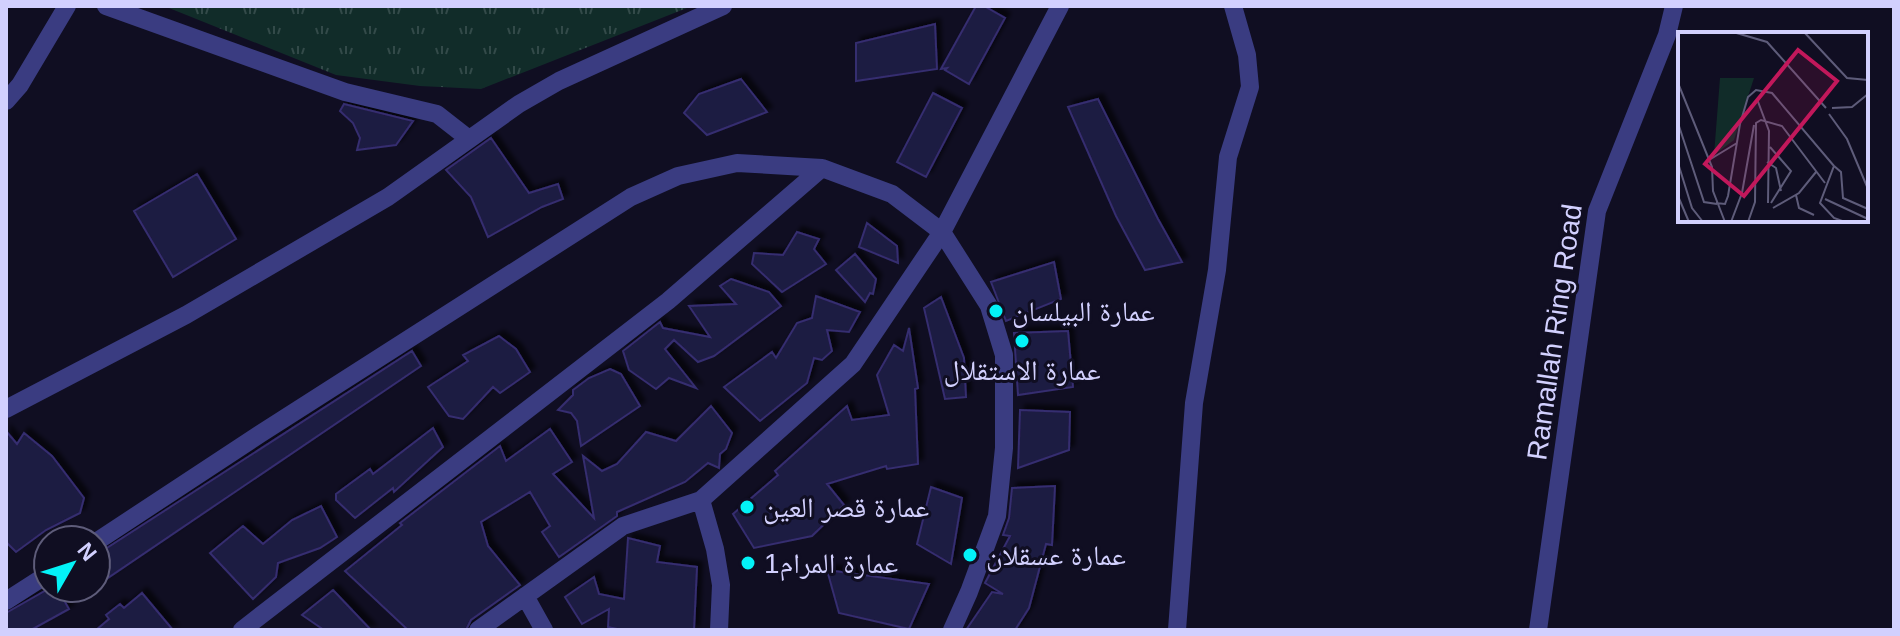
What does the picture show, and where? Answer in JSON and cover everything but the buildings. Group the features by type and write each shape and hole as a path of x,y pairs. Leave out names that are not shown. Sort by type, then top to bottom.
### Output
{"street":[{"path":"6,101 20,85 67,6"},
{"path":"106,6 345,92 437,114 469,139"},
{"path":"6,409 186,315 388,197 519,104 559,81 680,23 723,6"},
{"path":"478,630 623,526 701,500 853,364 942,232 1060,6"},
{"path":"1177,630 1194,403 1217,270 1228,157 1250,87 1247,55 1233,6"},
{"name":"Ramallah Ring Road","path":"1538,630 1597,211 1667,35 1674,6"},
{"path":"112,532 631,197 678,176 737,163 822,168 892,194 942,232 989,306 1004,355 1004,448 997,516 952,630"},
{"path":"242,630 668,301 822,168"},
{"path":"701,500 715,549 721,585 719,630"},
{"path":"6,601 32,584"},
{"path":"525,596 544,630"}],"green space":[{"path":"692,6 481,89 420,86 336,75 169,8"}],"place":[{"name":"عمارة البيلسان","path":"996,311"},
{"name":"عمارة الاستقلال","path":"1022,341"},
{"name":"عمارة قصر العين","path":"747,507"},
{"name":"عمارة عسقلان","path":"970,555"},
{"name":"عمارة المرام1","path":"748,563"}]}
